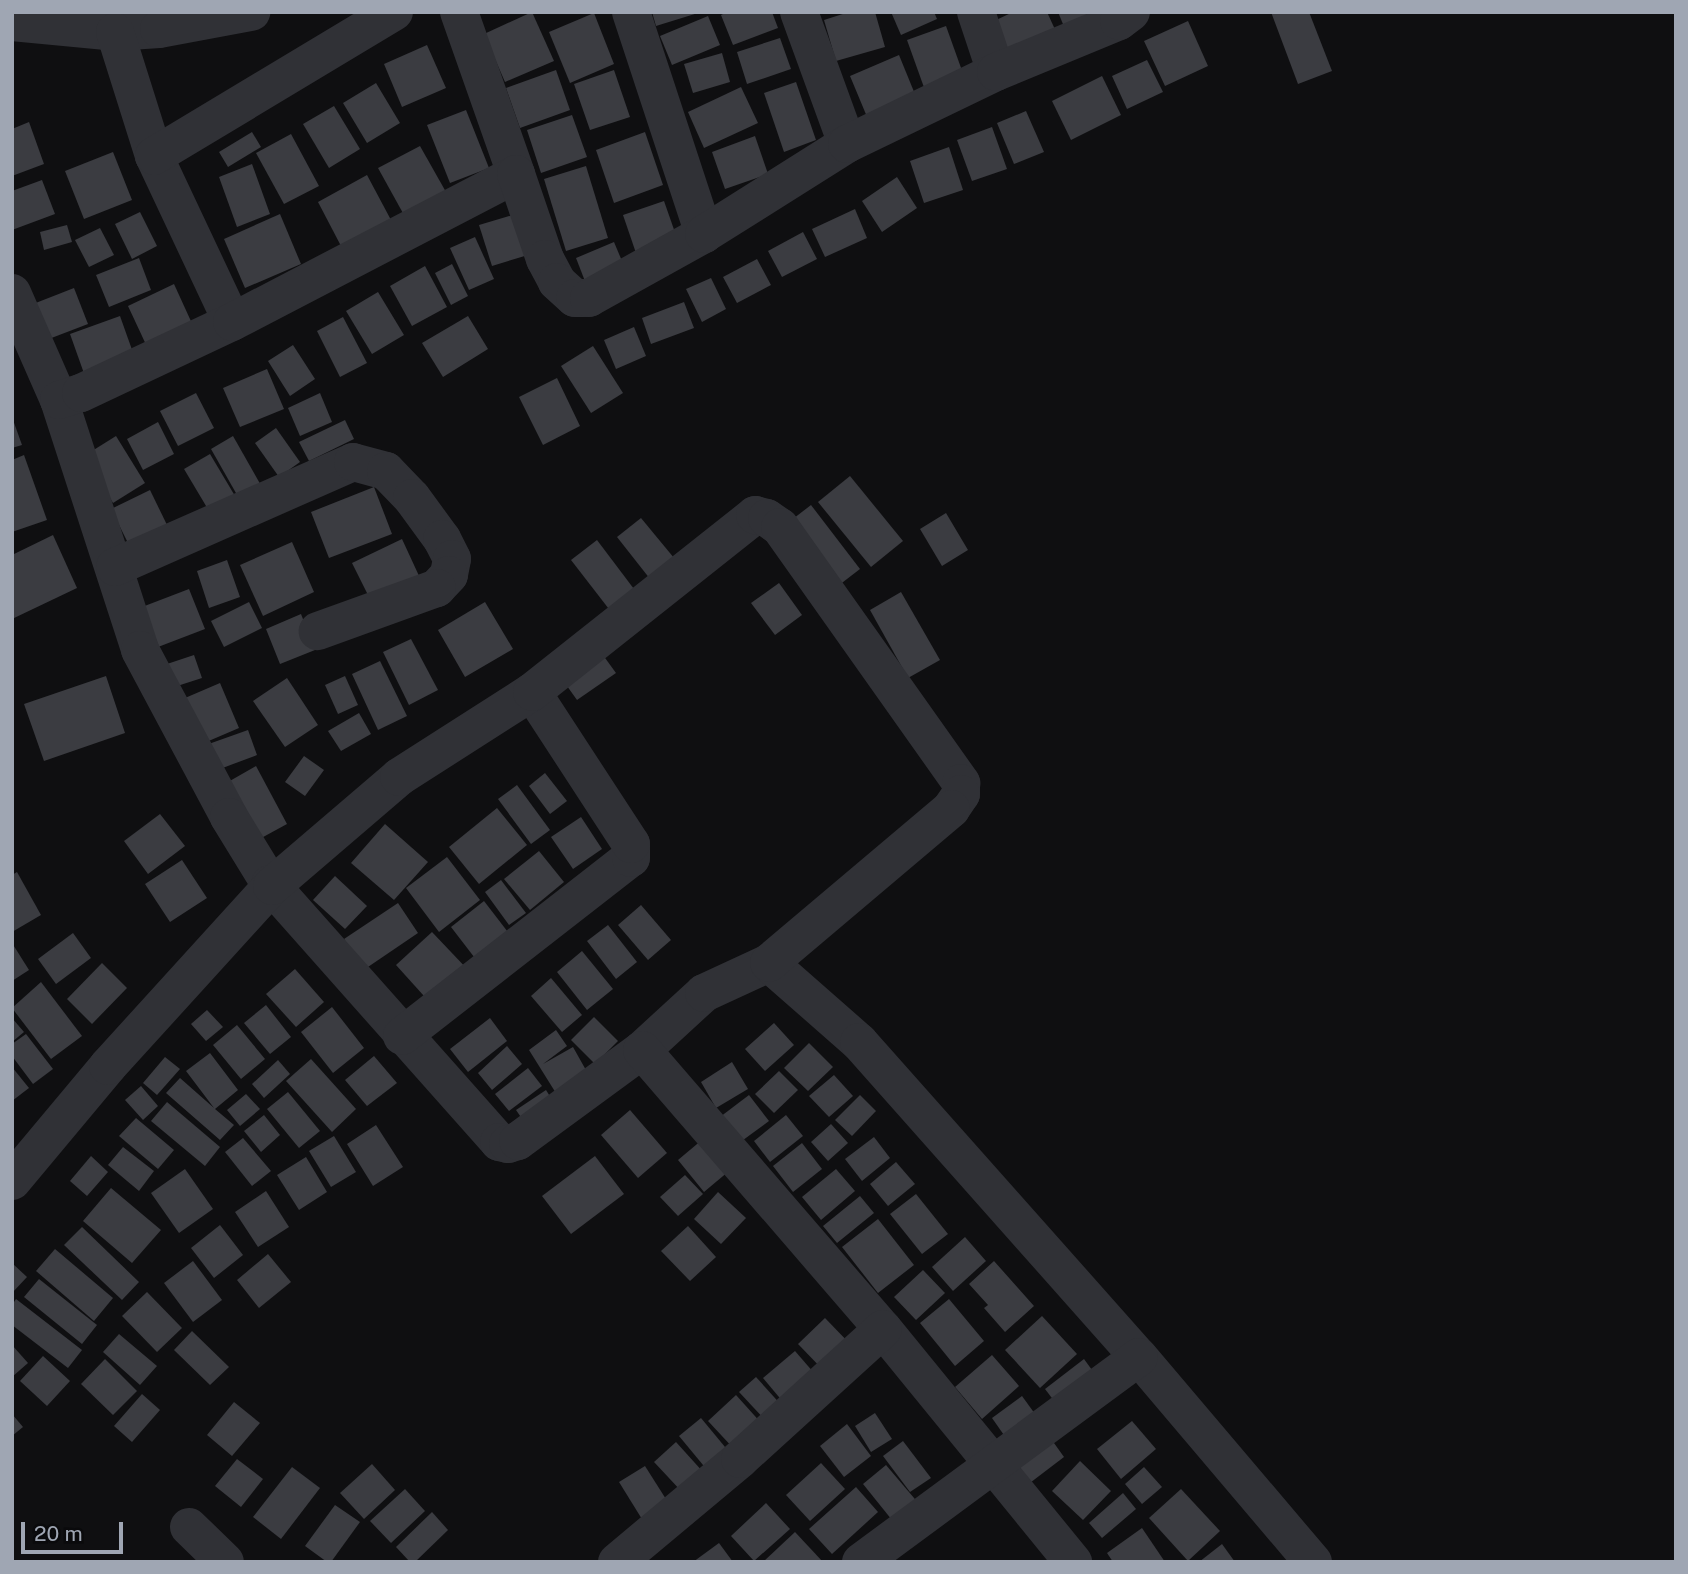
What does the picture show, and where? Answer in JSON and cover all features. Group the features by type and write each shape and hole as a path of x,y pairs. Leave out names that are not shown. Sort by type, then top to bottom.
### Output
{"street":[{"path":"12,22 116,32 159,29 251,12"},
{"path":"154,156 394,12"},
{"path":"459,12 545,259 557,282 575,298 589,299 704,234 847,144 996,72 1119,21 1131,12"},
{"path":"631,12 704,234"},
{"path":"799,12 847,144"},
{"path":"976,12 996,72"},
{"path":"116,32 154,156 232,322"},
{"path":"59,400 81,393 232,322 516,174"},
{"path":"12,293 59,400 140,650 229,817 272,886 402,1036 499,1142 508,1144 518,1141 642,1050 704,993 769,963 951,808 961,794 961,783 955,773 780,527 767,518 755,515 744,521 532,692 399,777 272,886 108,1066 12,1181"},
{"path":"115,567 353,462 386,471 412,498 442,539 452,559 449,575 437,588 318,631"},
{"path":"402,1036 631,858 631,844 532,692"},
{"path":"769,963 859,1042 1139,1357 1313,1562"},
{"path":"642,1050 883,1329 1073,1562"},
{"path":"617,1562 740,1459 883,1329"},
{"path":"861,1562 1139,1357"},
{"path":"189,1527 225,1562"}],"building":[{"path":"532,12 554,61 505,82 484,34"},
{"path":"652,12 698,12 698,13 656,26"},
{"path":"727,12 772,12 778,28 733,45 721,15"},
{"path":"849,12 875,12 885,47 836,61 824,20"},
{"path":"891,12 934,12 937,19 901,35"},
{"path":"1013,12 1047,12 1058,36 1009,59 992,22"},
{"path":"1058,12 1102,12 1065,29"},
{"path":"1271,12 1309,12 1332,71 1298,84"},
{"path":"594,13 614,64 570,83 549,32"},
{"path":"708,16 720,45 672,65 660,36"},
{"path":"1188,21 1208,66 1165,86 1144,41"},
{"path":"946,26 965,79 926,93 907,40"},
{"path":"780,38 791,69 747,84 737,52"},
{"path":"427,45 446,88 402,107 384,64"},
{"path":"722,53 730,82 693,93 684,64"},
{"path":"899,55 919,104 870,124 850,76"},
{"path":"1147,60 1163,92 1127,109 1112,76"},
{"path":"556,70 570,110 520,128 506,88"},
{"path":"614,70 630,117 590,130 574,84"},
{"path":"1102,76 1121,115 1071,140 1052,101"},
{"path":"796,82 816,140 784,152 764,93"},
{"path":"376,83 400,123 367,143 343,103"},
{"path":"741,87 758,123 704,148 688,112"},
{"path":"334,106 360,149 329,168 303,124"},
{"path":"466,110 489,168 450,183 427,125"},
{"path":"1026,111 1044,152 1014,164 997,123"},
{"path":"572,115 587,157 541,173 527,130"},
{"path":"29,122 44,164 12,176 12,129"},
{"path":"992,127 1007,169 972,181 957,140"},
{"path":"252,132 261,147 228,167 219,152"},
{"path":"645,132 663,185 614,203 596,150"},
{"path":"291,134 319,186 284,204 256,153"},
{"path":"755,136 768,174 725,189 712,152"},
{"path":"420,146 446,192 404,215 378,168"},
{"path":"949,147 963,190 924,203 910,161"},
{"path":"113,152 132,200 84,219 65,171"},
{"path":"252,164 270,214 237,227 219,177"},
{"path":"586,166 608,238 566,251 544,179"},
{"path":"367,175 391,220 341,246 318,202"},
{"path":"897,177 917,208 882,232 862,201"},
{"path":"42,180 55,214 12,230 12,191"},
{"path":"664,201 678,241 637,256 623,215"},
{"path":"855,209 867,238 825,257 812,229"},
{"path":"140,212 157,246 132,259 115,224"},
{"path":"280,214 301,264 245,288 224,239"},
{"path":"516,214 528,255 492,266 479,225"},
{"path":"67,225 72,242 44,250 40,232"},
{"path":"100,228 114,255 89,267 75,240"},
{"path":"803,232 817,259 782,277 768,251"},
{"path":"475,237 494,279 469,290 450,248"},
{"path":"614,242 627,273 588,289 576,258"},
{"path":"139,258 151,290 109,307 96,275"},
{"path":"757,259 771,285 737,303 723,277"},
{"path":"452,264 468,296 451,305 435,273"},
{"path":"425,266 447,307 412,326 390,286"},
{"path":"711,278 726,309 702,322 686,289"},
{"path":"174,284 195,330 149,351 128,306"},
{"path":"74,288 88,324 41,342 28,306"},
{"path":"378,292 404,335 372,354 346,311"},
{"path":"684,302 694,328 651,344 642,318"},
{"path":"120,316 136,361 86,379 70,334"},
{"path":"468,316 488,349 443,377 422,343"},
{"path":"343,317 367,363 340,377 317,331"},
{"path":"634,327 646,356 616,369 604,340"},
{"path":"293,345 315,379 290,396 268,361"},
{"path":"593,346 623,393 591,413 561,366"},
{"path":"267,369 284,409 240,427 223,388"},
{"path":"557,378 580,426 543,445 519,397"},
{"path":"196,393 214,428 178,446 160,411"},
{"path":"320,393 332,422 300,436 288,408"},
{"path":"12,417 22,445 12,448"},
{"path":"345,420 354,439 309,461 299,442"},
{"path":"158,422 174,454 143,470 127,439"},
{"path":"276,428 300,462 279,477 255,443"},
{"path":"116,436 145,483 113,503 84,456"},
{"path":"233,436 267,496 245,509 211,449"},
{"path":"210,454 241,506 215,521 184,469"},
{"path":"24,455 47,520 12,532 12,460"},
{"path":"850,476 903,541 871,567 818,502"},
{"path":"374,487 392,534 329,558 311,512"},
{"path":"150,490 169,529 131,549 111,509"},
{"path":"811,505 860,569 834,589 785,525"},
{"path":"946,513 968,550 942,566 920,529"},
{"path":"641,518 679,564 654,584 617,537"},
{"path":"53,535 77,588 12,619 12,555"},
{"path":"402,539 420,578 371,601 352,563"},
{"path":"597,540 637,593 612,613 571,560"},
{"path":"292,542 314,592 263,616 240,565"},
{"path":"227,560 240,597 209,608 197,571"},
{"path":"779,583 802,615 775,635 751,603"},
{"path":"189,589 205,629 158,647 142,607"},
{"path":"901,592 940,660 908,678 870,610"},
{"path":"249,602 262,628 224,647 211,621"},
{"path":"485,602 513,649 465,677 438,630"},
{"path":"301,614 315,650 280,664 266,629"},
{"path":"411,639 438,690 409,705 383,652"},
{"path":"600,651 616,673 577,700 562,679"},
{"path":"194,655 202,678 171,688 164,665"},
{"path":"380,661 407,716 378,730 352,674"},
{"path":"106,676 125,733 44,761 24,704"},
{"path":"345,676 358,705 338,714 325,685"},
{"path":"287,678 318,725 285,747 253,701"},
{"path":"220,683 239,728 197,746 178,701"},
{"path":"359,713 371,734 341,751 328,731"},
{"path":"248,730 257,755 212,772 203,746"},
{"path":"304,756 324,770 305,796 285,782"},
{"path":"256,766 287,824 252,843 221,786"},
{"path":"545,773 567,801 550,814 529,786"},
{"path":"517,785 550,830 531,844 498,799"},
{"path":"497,808 527,845 479,884 449,847"},
{"path":"160,814 185,846 148,874 124,841"},
{"path":"581,817 602,849 573,869 551,837"},
{"path":"385,824 428,862 394,900 351,863"},
{"path":"539,851 564,882 530,910 504,879"},
{"path":"447,857 480,900 439,932 406,888"},
{"path":"182,860 207,898 170,922 145,884"},
{"path":"17,872 41,915 12,932 12,875"},
{"path":"335,876 367,906 345,929 313,900"},
{"path":"501,880 526,913 509,925 485,892"},
{"path":"484,901 514,940 481,966 451,927"},
{"path":"398,903 418,933 365,969 344,939"},
{"path":"641,905 671,940 648,960 618,925"},
{"path":"608,925 637,962 616,979 587,941"},
{"path":"432,932 470,972 433,1006 396,965"},
{"path":"73,933 91,958 56,984 38,959"},
{"path":"12,943 29,970 12,981"},
{"path":"582,951 613,989 587,1010 557,972"},
{"path":"102,963 127,988 92,1024 67,999"},
{"path":"295,969 324,1002 296,1027 266,994"},
{"path":"551,978 582,1015 562,1032 531,996"},
{"path":"41,982 82,1036 51,1059 12,1008"},
{"path":"266,1005 291,1037 270,1054 244,1023"},
{"path":"332,1007 364,1048 333,1073 301,1032"},
{"path":"207,1010 223,1027 206,1041 191,1024"},
{"path":"594,1017 618,1041 595,1064 571,1040"},
{"path":"12,1018 24,1032 12,1042"},
{"path":"490,1018 507,1041 468,1072 450,1049"},
{"path":"774,1023 794,1045 765,1071 745,1049"},
{"path":"237,1025 265,1059 241,1079 213,1045"},
{"path":"556,1030 567,1046 543,1064 573,1047 591,1079 559,1098 529,1050"},
{"path":"26,1034 53,1069 33,1084 12,1056 12,1044"},
{"path":"809,1043 833,1067 808,1091 784,1068"},
{"path":"507,1046 522,1064 492,1090 478,1073"},
{"path":"210,1053 238,1090 215,1109 234,1125 220,1140 166,1093 180,1078 214,1108 186,1071"},
{"path":"374,1056 397,1083 367,1106 345,1080"},
{"path":"165,1057 180,1069 157,1095 143,1083"},
{"path":"311,1059 356,1109 332,1132 286,1081"},
{"path":"278,1060 290,1074 264,1098 252,1084"},
{"path":"732,1062 748,1089 716,1108 701,1082"},
{"path":"12,1067 29,1088 12,1101"},
{"path":"528,1068 542,1086 509,1111 495,1094"},
{"path":"779,1071 798,1090 774,1113 755,1094"},
{"path":"834,1075 853,1096 829,1117 809,1096"},
{"path":"141,1086 158,1106 143,1120 125,1100"},
{"path":"546,1090 558,1109 529,1129 516,1110"},
{"path":"288,1092 320,1131 299,1148 267,1109"},
{"path":"246,1094 260,1109 240,1126 227,1110"},
{"path":"749,1095 769,1121 739,1143 720,1117"},
{"path":"860,1095 876,1111 852,1136 835,1120"},
{"path":"167,1102 220,1147 205,1166 151,1121"},
{"path":"630,1110 667,1153 638,1178 601,1135"},
{"path":"264,1115 280,1135 261,1152 244,1131"},
{"path":"786,1115 803,1136 770,1162 754,1141"},
{"path":"136,1118 174,1150 158,1169 119,1136"},
{"path":"831,1124 848,1143 828,1161 811,1142"},
{"path":"376,1125 403,1167 373,1186 347,1144"},
{"path":"334,1136 356,1172 331,1187 309,1151"},
{"path":"874,1137 890,1158 862,1181 845,1159"},
{"path":"243,1138 271,1171 252,1186 225,1152"},
{"path":"703,1139 729,1171 704,1192 678,1160"},
{"path":"802,1143 822,1169 793,1192 773,1166"},
{"path":"123,1147 154,1171 139,1191 108,1165"},
{"path":"91,1156 108,1172 87,1196 70,1181"},
{"path":"595,1156 624,1194 571,1234 542,1196"},
{"path":"306,1157 327,1192 299,1210 277,1175"},
{"path":"896,1162 915,1184 888,1206 870,1184"},
{"path":"185,1169 213,1209 179,1233 151,1193"},
{"path":"836,1169 855,1191 821,1220 802,1197"},
{"path":"685,1175 703,1194 678,1216 660,1197"},
{"path":"111,1188 161,1230 132,1263 83,1221"},
{"path":"266,1191 289,1227 258,1247 235,1212"},
{"path":"718,1192 746,1218 721,1244 694,1219"},
{"path":"916,1194 948,1234 922,1254 890,1214"},
{"path":"860,1196 874,1213 837,1243 823,1226"},
{"path":"878,1219 914,1265 878,1293 842,1247"},
{"path":"220,1225 243,1255 214,1278 191,1248"},
{"path":"688,1226 716,1257 690,1281 661,1251"},
{"path":"82,1227 139,1282 122,1300 64,1245"},
{"path":"965,1237 986,1261 953,1291 932,1267"},
{"path":"55,1249 113,1298 94,1321 36,1271"},
{"path":"268,1254 291,1282 259,1308 237,1280"},
{"path":"193,1261 222,1300 193,1322 164,1283"},
{"path":"994,1261 1034,1306 1005,1332 984,1308 988,1305 969,1284"},
{"path":"12,1263 27,1277 12,1293"},
{"path":"923,1270 945,1293 916,1320 894,1297"},
{"path":"39,1279 97,1325 82,1344 24,1297"},
{"path":"147,1292 182,1328 157,1352 122,1316"},
{"path":"16,1299 82,1350 68,1368 12,1325 12,1305"},
{"path":"949,1299 984,1341 955,1366 920,1323"},
{"path":"1042,1316 1077,1354 1040,1388 1005,1350"},
{"path":"825,1318 853,1347 826,1373 798,1344"},
{"path":"192,1331 229,1367 210,1385 174,1350"},
{"path":"119,1334 157,1366 140,1385 103,1352"},
{"path":"12,1345 28,1363 12,1377"},
{"path":"795,1351 821,1381 789,1409 763,1378"},
{"path":"992,1355 1019,1386 982,1419 955,1387"},
{"path":"43,1356 70,1381 47,1406 20,1381"},
{"path":"105,1359 137,1391 113,1415 81,1384"},
{"path":"1084,1359 1100,1381 1061,1410 1045,1389"},
{"path":"756,1377 784,1408 768,1423 739,1392"},
{"path":"142,1394 160,1410 132,1442 114,1426"},
{"path":"736,1395 763,1425 735,1450 708,1421"},
{"path":"1022,1396 1043,1425 1013,1448 992,1418"},
{"path":"234,1402 260,1423 232,1456 207,1435"},
{"path":"875,1413 892,1439 871,1452 855,1426"},
{"path":"12,1414 23,1427 12,1436"},
{"path":"701,1418 730,1453 708,1471 679,1436"},
{"path":"1132,1421 1156,1449 1121,1479 1097,1449"},
{"path":"847,1424 871,1456 844,1477 820,1446"},
{"path":"1049,1436 1064,1457 1022,1489 1006,1468"},
{"path":"903,1441 931,1478 910,1492 883,1456"},
{"path":"676,1442 704,1473 683,1493 654,1462"},
{"path":"237,1459 263,1479 241,1507 215,1486"},
{"path":"1080,1461 1111,1491 1083,1520 1052,1491"},
{"path":"821,1463 845,1489 810,1521 786,1495"},
{"path":"372,1464 395,1490 364,1519 340,1493"},
{"path":"886,1465 920,1505 896,1525 863,1484"},
{"path":"645,1466 671,1507 645,1524 619,1482"},
{"path":"292,1467 320,1488 281,1539 253,1517"},
{"path":"1144,1467 1162,1487 1142,1504 1125,1484"},
{"path":"856,1487 878,1512 832,1554 809,1529"},
{"path":"405,1489 425,1511 391,1543 370,1521"},
{"path":"1181,1489 1220,1531 1188,1561 1149,1518"},
{"path":"1123,1493 1136,1509 1102,1538 1089,1523"},
{"path":"766,1503 790,1529 754,1561 731,1536"},
{"path":"335,1505 360,1522 331,1562 327,1562 305,1546"},
{"path":"432,1512 448,1530 415,1562 410,1562 396,1547"},
{"path":"1142,1528 1165,1562 1113,1562 1107,1553"},
{"path":"795,1532 823,1562 763,1562"},
{"path":"719,1543 733,1562 693,1562"},
{"path":"1222,1544 1235,1562 1199,1562"}]}
